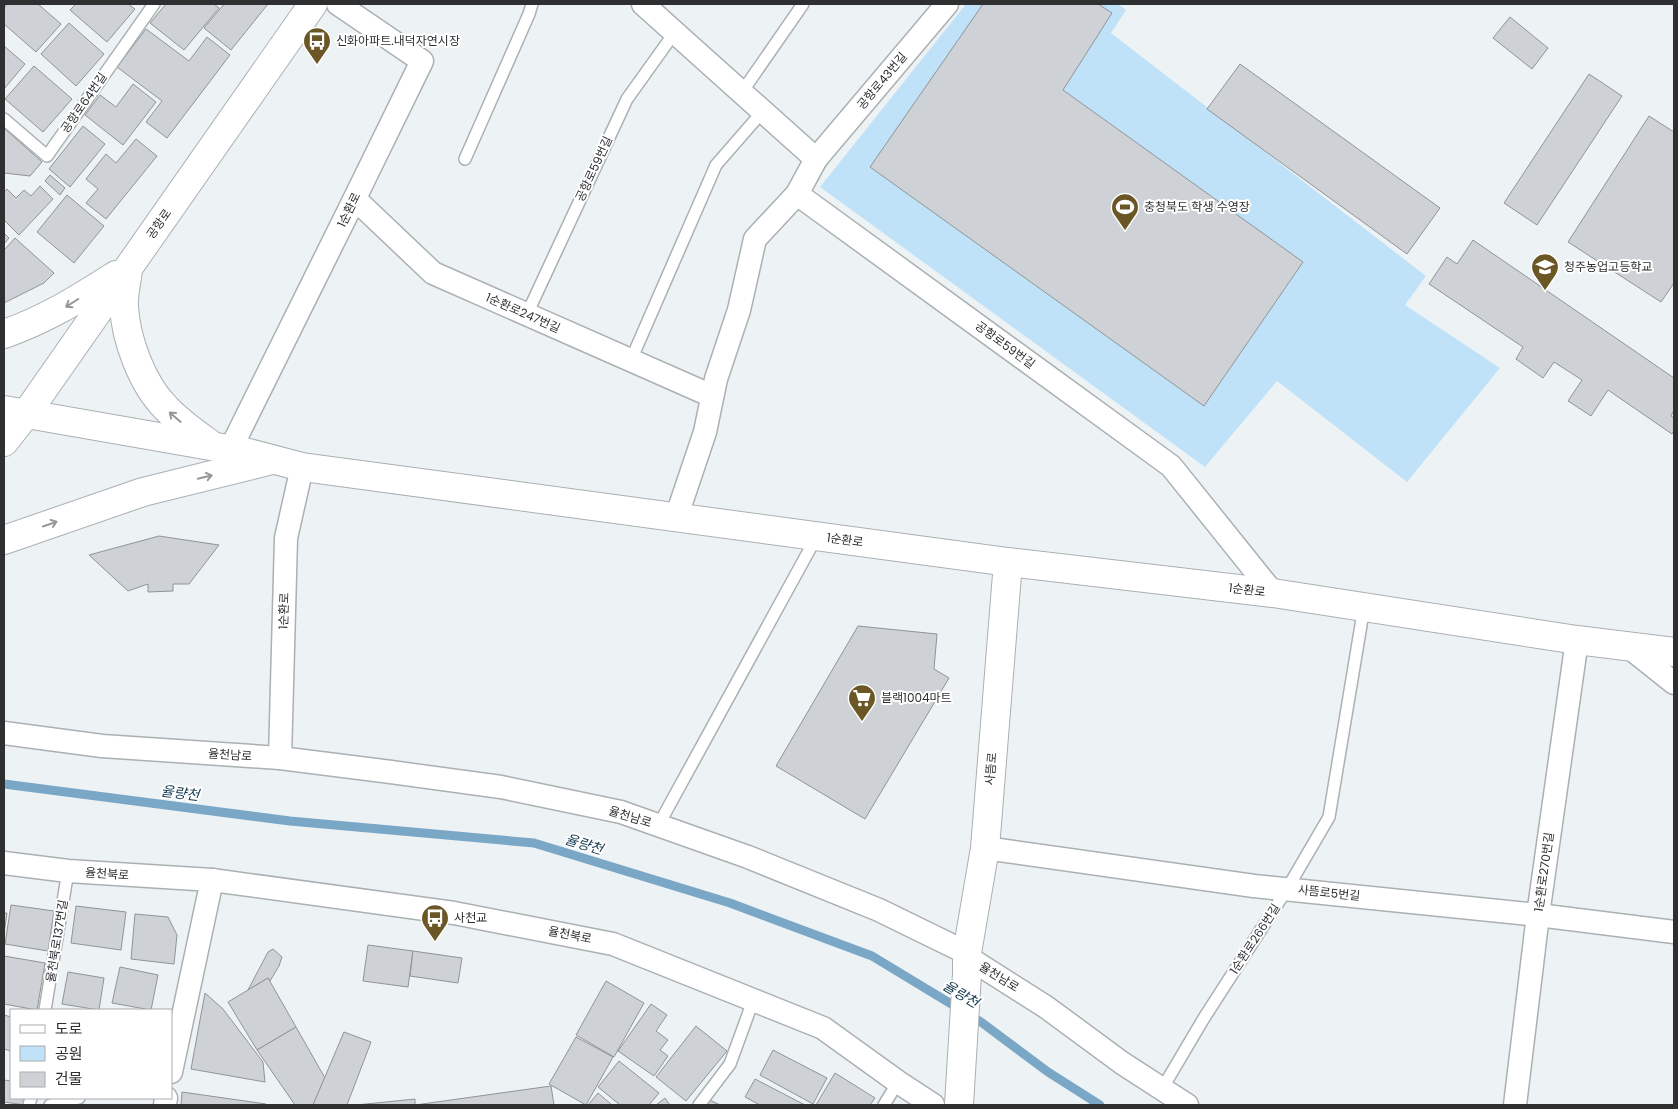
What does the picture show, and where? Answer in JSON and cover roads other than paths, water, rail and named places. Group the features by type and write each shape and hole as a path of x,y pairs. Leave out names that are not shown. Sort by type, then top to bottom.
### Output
{"main road":[{"name":"공항로","path":"4,442 15,412 128,267 313,4"},
{"path":"4,334 29,325 64,308 128,267"},
{"path":"128,267 124,306 128,331 133,351 151,391 165,408 222,448"},
{"name":"1순환로","path":"15,412 222,448 302,467 1008,562 1273,593 1630,648 1674,652"},
{"path":"4,540 143,492 274,460"},
{"name":"사뜸로","path":"959,1098 967,964 985,848 1008,562"}],"street":[{"name":"1순환로","path":"222,448 355,199 422,61 338,4"},
{"path":"643,4 816,159 797,194 755,239 739,310 716,378 705,432 676,518"},
{"name":"공항로43번길","path":"816,159 947,4"},
{"name":"공항로59번길","path":"797,194 1171,466 1273,593"},
{"name":"1순환로247번길","path":"355,199 433,273 712,396"},
{"name":"1순환로","path":"280,758 286,538 302,467"},
{"name":"1순환로270번길","path":"1520,1105 1538,914 1577,640"},
{"path":"1630,648 1674,683"},
{"name":"율천남로","path":"4,732 102,746 280,758 502,787 621,812 748,857 862,902 967,964 972,960 1046,1007 1122,1063 1187,1105"},
{"name":"사뜸로5번길","path":"985,848 1287,889 1538,914 1674,932"},
{"name":"율천북로","path":"4,863 68,871 212,880 454,913 612,944 823,1028 933,1105"},
{"path":"172,1063 177,1019 212,880"}],"lane":[{"name":"공항로64번길","path":"4,119 47,156 154,4"},
{"path":"465,159 532,4"},
{"path":"742,92 803,4"},
{"name":"공항로59번길","path":"527,314 627,99 675,32"},
{"path":"632,360 716,165 763,111"},
{"name":"1순환로","path":"664,815 817,536"},
{"name":"1순환로266번길","path":"1162,1089 1204,1018 1287,889 1330,817 1364,607"},
{"name":"율천북로137번길","path":"45,1009 68,871"},
{"path":"699,1105 730,1064 753,1001"},
{"path":"884,1105 898,1082"},
{"path":"50,1105 75,1099"}],"waterway":[{"name":"율량천","path":"4,784 290,821 534,843 730,903 872,956 981,1022 1048,1072 1100,1105"}],"place":[{"name":"신화아파트.내덕자연시장","path":"317,65"},
{"name":"충청북도 학생 수영장","path":"1125,231"},
{"name":"청주농업고등학교","path":"1545,291"},
{"name":"블랙1004마트","path":"862,722"},
{"name":"사천교","path":"435,942"}]}
